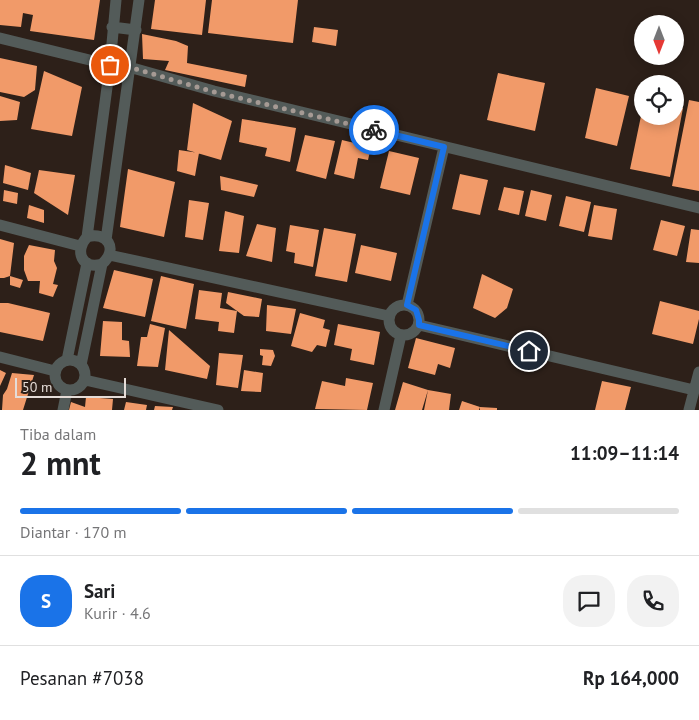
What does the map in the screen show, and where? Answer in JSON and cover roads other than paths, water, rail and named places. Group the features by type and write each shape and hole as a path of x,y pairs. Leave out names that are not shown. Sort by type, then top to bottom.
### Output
{"street":[{"path":"116,0 110,65 81,256 87,263 97,265 106,259 389,316"},
{"path":"106,240 139,0"},
{"path":"112,28 136,30"},
{"path":"0,38 110,65 129,67 214,92 699,208"},
{"path":"407,305 444,147"},
{"path":"0,225 83,241 98,235 109,244 82,365 85,380 77,389 67,390 58,385 55,376 58,366 68,360 73,360 82,365"},
{"path":"68,360 87,263"},
{"path":"407,305 416,310 419,325 412,334 401,335 392,330 389,316 396,307 407,305"},
{"path":"419,325 694,390"},
{"path":"384,410 401,335"},
{"path":"0,357 55,371"},
{"path":"689,410 699,372"},
{"path":"85,380 218,410"},
{"path":"63,410 67,390"}]}
